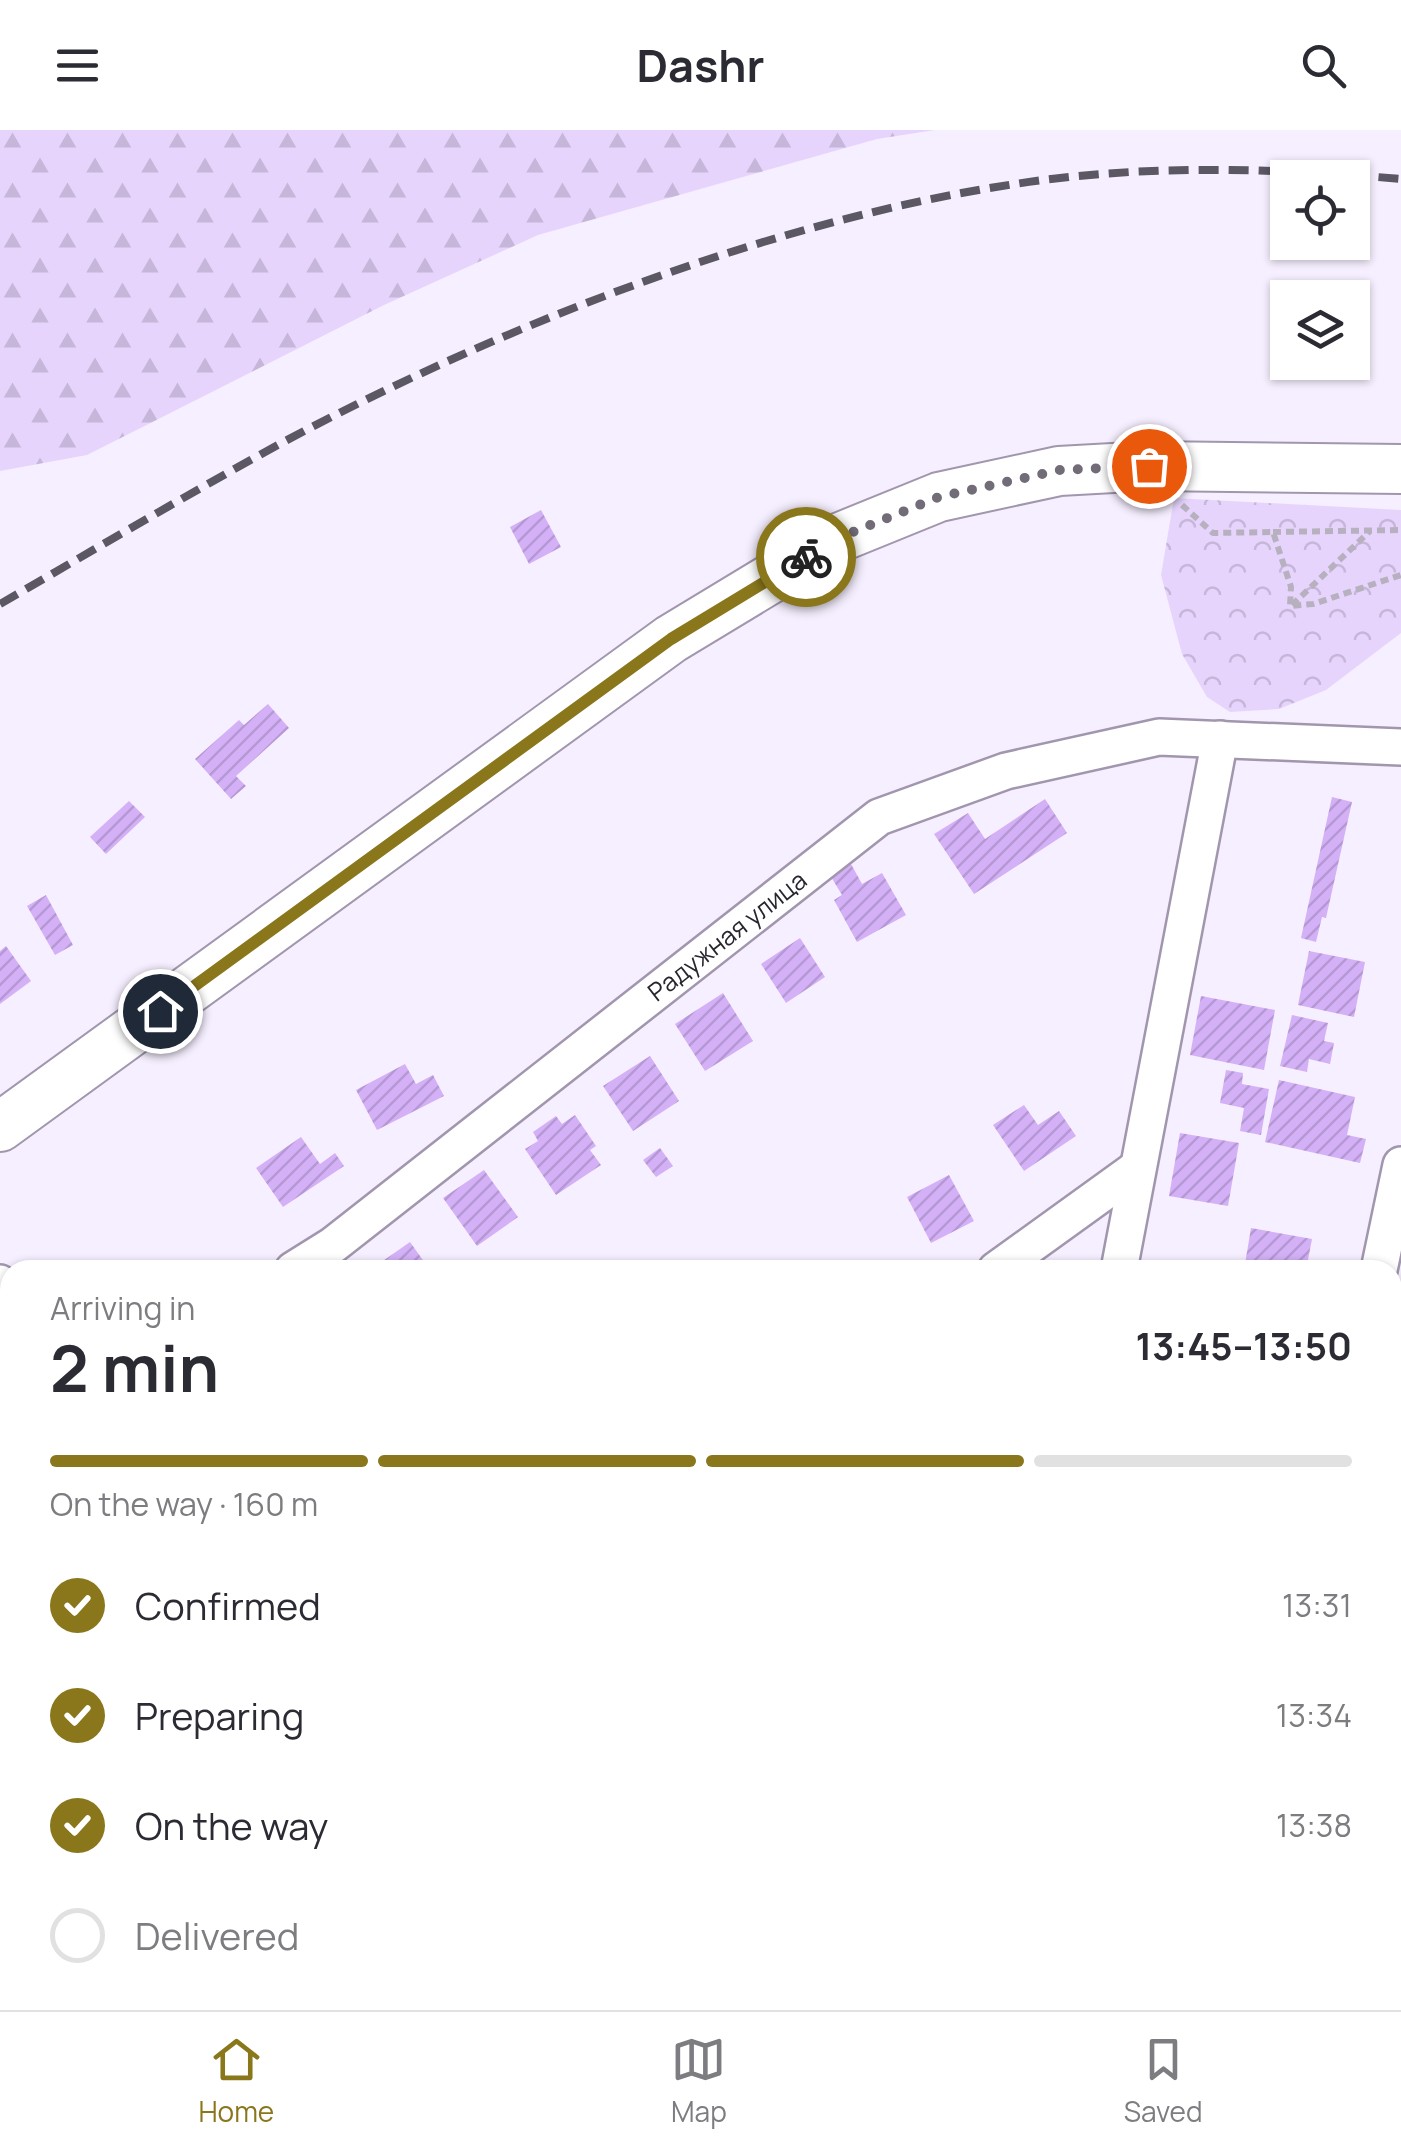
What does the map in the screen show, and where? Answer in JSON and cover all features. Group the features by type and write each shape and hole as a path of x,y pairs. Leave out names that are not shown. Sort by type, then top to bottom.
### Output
{"main road":[{"path":"0,1127 671,639 838,538 939,497 1060,470 1149,466 1401,469"}],"street":[{"name":"Радужная улица","path":"308,1260 878,818 1006,771 1159,737 1401,747"},
{"path":"1121,1260 1220,738"},
{"path":"1381,1260 1401,1165"},
{"path":"1010,1260 1136,1168"}],"path":[{"path":"1149,466 1174,498 1213,532 1401,530"},
{"path":"1290,606 1371,530"},
{"path":"1273,532 1291,587 1290,606"},
{"path":"1290,606 1313,604 1401,575"}],"green space":[{"path":"0,130 935,130 877,139 538,235 384,305 87,455 0,471"},
{"path":"1174,498 1401,510 1401,633 1326,690 1279,709 1230,712 1207,697 1182,654 1161,575"}],"building":[{"path":"541,510 561,547 529,564 510,527"},
{"path":"268,704 289,728 236,776 246,786 231,799 195,759 239,720 244,725"},
{"path":"1332,797 1352,802 1326,918 1322,917 1316,942 1301,938"},
{"path":"1045,799 1067,833 974,894 934,834 968,813 985,839"},
{"path":"129,801 145,817 106,854 90,837"},
{"path":"851,864 862,884 882,873 906,915 857,942 834,900 842,895 830,875"},
{"path":"46,895 73,945 55,955 27,906"},
{"path":"800,938 825,977 786,1003 761,964"},
{"path":"6,946 31,981 0,1004 0,951"},
{"path":"1309,951 1365,962 1354,1017 1298,1005"},
{"path":"723,993 753,1041 705,1071 675,1024"},
{"path":"1201,996 1275,1010 1264,1070 1190,1055"},
{"path":"1292,1015 1328,1023 1324,1041 1334,1043 1330,1064 1309,1059 1307,1072 1280,1066"},
{"path":"650,1056 679,1101 633,1131 603,1086"},
{"path":"405,1064 416,1084 433,1075 444,1096 377,1130 356,1090"},
{"path":"1226,1070 1243,1073 1242,1084 1269,1089 1261,1135 1240,1131 1244,1108 1220,1103"},
{"path":"1279,1080 1355,1097 1347,1135 1366,1139 1360,1163 1265,1142"},
{"path":"1024,1105 1038,1125 1059,1111 1076,1136 1024,1171 993,1125"},
{"path":"575,1115 596,1146 590,1150 601,1165 556,1195 525,1149 538,1141 533,1132 556,1116 562,1124"},
{"path":"1180,1133 1239,1143 1228,1206 1169,1196"},
{"path":"301,1137 320,1164 335,1153 344,1166 283,1207 256,1168"},
{"path":"660,1148 673,1166 656,1177 643,1160"},
{"path":"484,1170 518,1217 477,1246 443,1198"},
{"path":"949,1175 974,1221 931,1243 907,1197"},
{"path":"1251,1228 1312,1239 1308,1260 1246,1260"},
{"path":"410,1242 423,1260 384,1260"}],"railway":[{"path":"0,604 241,465 361,402 541,321 731,252 922,201 1063,178 1208,170 1401,179"}],"way so far":[{"path":"806,557 838,538 939,497 1060,470 1149,466"}],"route":[{"path":"160,1011 671,639 806,557"}]}
